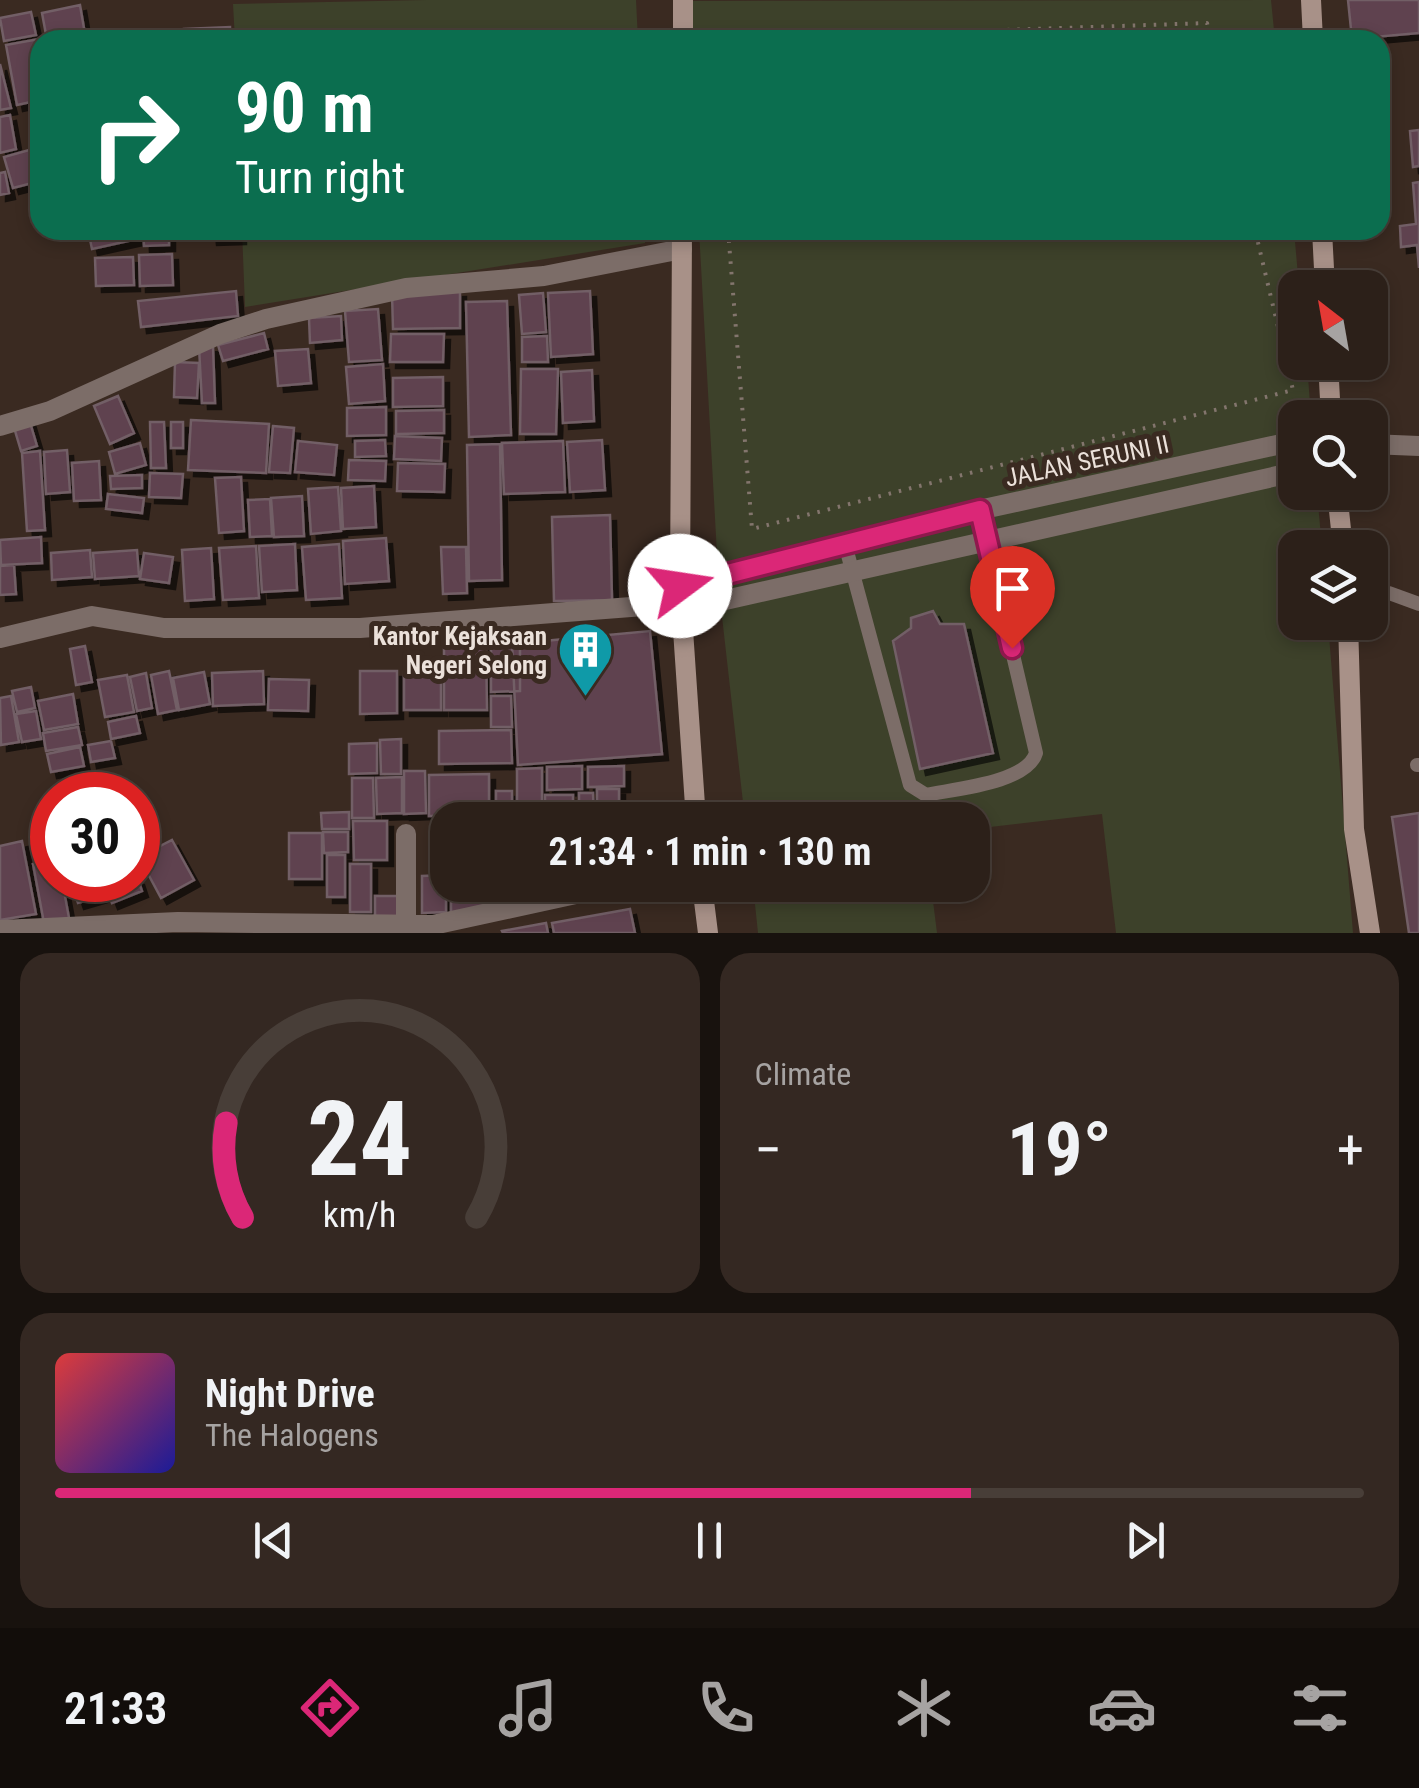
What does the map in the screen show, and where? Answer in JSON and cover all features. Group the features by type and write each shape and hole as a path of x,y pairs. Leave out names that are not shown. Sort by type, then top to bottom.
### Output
{"street":[{"path":"683,0 683,30"},
{"path":"1311,0 1312,30"},
{"path":"0,426 50,412 220,334 266,318 406,288 544,276 678,240"},
{"path":"682,240 680,586 695,802"},
{"path":"1323,240 1324,270"},
{"name":"JALAN SERUNI II","path":"657,606 680,586 980,510 1278,444"},
{"path":"1388,445 1419,446"},
{"path":"0,638 92,616 164,628 360,628 657,606 681,610 1278,476"},
{"path":"1349,640 1354,829 1370,933"},
{"path":"406,834 406,926"},
{"path":"0,930 178,922 454,924 546,902"},
{"path":"704,902 708,933"}],"lane":[{"path":"845,544 910,785 926,794 997,781 1024,770 1036,753 980,510"},
{"path":"1388,593 1419,604"}],"path":[{"path":"1004,30 1207,23 1209,30"},
{"path":"729,240 752,529 1293,390 1258,240"}],"green space":[{"path":"636,0 638,30 234,30 233,4"},
{"path":"1271,0 1274,30 687,30 686,1"},
{"path":"242,240 645,240 645,243 245,307"},
{"path":"700,240 1295,240 1298,270 1278,270 1278,380 1308,380 1310,400 1278,400 1278,510 1319,510 1320,530 1278,530 1278,640 1329,640 1353,933 1116,933 1102,814 990,827 990,802 743,802 719,590"},
{"path":"755,902 933,902 937,933 758,933"}],"building":[{"path":"1348,0 1419,0 1419,33 1390,36 1390,30 1351,30"},
{"path":"80,5 84,30 45,30 42,13"},
{"path":"31,12 35,30 30,30 30,36 4,41 0,18"},
{"path":"230,27 230,30 184,29"},
{"path":"30,41 30,102 17,105 6,45"},
{"path":"0,64 11,108 0,110"},
{"path":"10,115 16,149 0,153 0,117"},
{"path":"1419,130 1419,166 1413,167 1410,131"},
{"path":"30,150 30,184 13,188 4,157"},
{"path":"5,172 9,193 0,195 0,173"},
{"path":"1419,182 1419,268 1417,245 1401,247 1400,226 1416,224 1413,183"},
{"path":"90,240 132,240 92,249"},
{"path":"144,240 169,240 169,245 144,246"},
{"path":"172,254 173,285 140,286 139,255"},
{"path":"133,257 134,285 96,286 95,258"},
{"path":"236,291 238,316 141,327 138,301"},
{"path":"460,291 460,328 393,329 392,293"},
{"path":"590,291 593,354 551,357 548,293"},
{"path":"543,293 546,332 522,334 519,295"},
{"path":"507,301 511,435 469,437 466,302"},
{"path":"378,309 382,360 349,362 345,311"},
{"path":"341,316 342,340 310,343 309,318"},
{"path":"264,333 268,349 223,361 218,345"},
{"path":"391,334 444,334 443,362 390,362"},
{"path":"547,336 548,362 522,362 522,337"},
{"path":"213,346 215,403 202,403 199,347"},
{"path":"308,349 311,383 278,386 275,351"},
{"path":"175,362 199,363 197,398 174,397"},
{"path":"383,364 385,401 349,404 346,367"},
{"path":"521,369 558,369 556,434 520,434"},
{"path":"592,370 594,421 563,423 561,372"},
{"path":"443,377 443,406 393,407 393,378"},
{"path":"118,396 134,433 110,444 94,406"},
{"path":"386,407 386,435 347,436 347,408"},
{"path":"444,410 444,433 396,434 396,411"},
{"path":"29,419 37,446 21,451 13,424"},
{"path":"191,420 269,424 266,473 188,470"},
{"path":"150,422 164,422 166,468 151,468"},
{"path":"171,422 183,422 183,448 171,448"},
{"path":"273,426 294,428 290,473 269,472"},
{"path":"395,436 442,438 441,461 394,459"},
{"path":"385,440 386,456 355,457 355,441"},
{"path":"602,440 605,490 570,492 567,442"},
{"path":"298,441 337,445 334,475 295,472"},
{"path":"563,441 565,492 504,494 502,443"},
{"path":"140,443 146,465 115,474 109,452"},
{"path":"500,444 502,580 469,581 467,445"},
{"path":"67,450 70,492 46,494 44,452"},
{"path":"40,451 45,530 27,531 22,453"},
{"path":"349,460 386,461 385,481 348,480"},
{"path":"99,461 101,500 74,501 72,463"},
{"path":"398,463 445,464 444,492 397,491"},
{"path":"150,473 183,474 181,498 149,497"},
{"path":"142,475 142,488 111,489 110,476"},
{"path":"241,477 244,531 219,533 215,478"},
{"path":"374,486 376,527 343,529 341,488"},
{"path":"338,487 341,531 311,534 308,489"},
{"path":"108,494 144,498 142,513 106,509"},
{"path":"302,496 304,536 274,537 271,498"},
{"path":"270,499 272,536 250,537 248,500"},
{"path":"610,515 612,600 554,601 552,517"},
{"path":"41,537 42,563 1,565 0,540"},
{"path":"386,538 389,581 345,584 343,541"},
{"path":"295,544 297,590 262,592 259,546"},
{"path":"339,544 342,598 306,600 302,547"},
{"path":"256,546 259,598 223,600 219,548"},
{"path":"441,547 466,547 467,593 443,594"},
{"path":"211,548 214,599 185,601 182,550"},
{"path":"90,550 92,577 52,580 51,553"},
{"path":"137,550 139,576 95,579 93,553"},
{"path":"144,553 173,557 169,583 140,579"},
{"path":"14,565 16,594 0,595 0,566"},
{"path":"933,611 940,624 964,624 993,753 920,769 893,641 911,628 911,618"},
{"name":"Kantor Kejaksaan Negeri Selong","path":"650,631 662,754 518,765 512,644"},
{"path":"520,632 520,691 491,692 491,633"},
{"path":"444,642 486,642 487,710 444,710"},
{"path":"85,646 92,682 76,685 70,649"},
{"path":"169,671 177,710 158,714 151,675"},
{"path":"263,671 264,704 213,706 212,673"},
{"path":"360,671 397,671 397,713 360,714"},
{"path":"204,672 210,704 179,710 173,678"},
{"path":"404,672 441,672 441,710 404,710"},
{"path":"146,673 152,708 137,711 130,677"},
{"path":"127,675 134,712 105,717 98,680"},
{"path":"269,679 309,680 308,711 268,710"},
{"path":"31,687 35,708 17,712 12,691"},
{"path":"73,694 78,724 44,730 38,701"},
{"path":"11,696 19,742 1,745 0,698"},
{"path":"491,696 511,696 512,727 491,727"},
{"path":"36,711 41,739 22,742 16,714"},
{"path":"136,716 140,733 111,739 108,722"},
{"path":"78,727 82,745 46,751 43,733"},
{"path":"511,730 512,763 439,764 439,731"},
{"path":"401,739 401,774 381,774 380,740"},
{"path":"111,741 115,758 91,762 88,745"},
{"path":"377,743 377,773 349,774 349,744"},
{"path":"80,747 84,766 51,772 47,754"},
{"path":"582,766 582,789 547,790 547,767"},
{"path":"624,766 624,786 588,787 588,767"},
{"path":"542,768 542,802 517,802 517,769"},
{"path":"404,771 425,771 426,813 404,814"},
{"path":"489,774 489,802 430,802 429,816 429,775"},
{"path":"402,777 402,813 377,814 376,778"},
{"path":"352,778 373,778 374,818 352,818"},
{"path":"597,789 619,789 619,802 597,802"},
{"path":"496,791 512,791 512,802 496,802"},
{"path":"579,793 593,793 593,802 579,802"},
{"path":"545,795 573,795 573,802 545,802"},
{"path":"349,812 349,829 322,829 321,813"},
{"path":"1419,813 1419,933 1409,933 1392,817"},
{"path":"353,821 387,821 387,860 354,860"},
{"path":"323,832 348,832 348,852 324,853"},
{"path":"289,833 322,833 322,879 289,879"},
{"path":"172,840 194,880 161,898 160,896 160,846"},
{"path":"22,841 30,902 34,902 36,914 0,920 0,846"},
{"path":"327,855 345,855 345,897 327,897"},
{"path":"350,864 371,864 371,912 350,912"},
{"path":"422,876 430,876 430,902 446,902 446,912 422,913"},
{"path":"375,896 403,896 403,920 375,921"},
{"path":"40,902 66,902 69,918 44,923"},
{"path":"451,902 485,902 485,914 451,914"},
{"path":"630,909 635,933 554,933 552,923"},
{"path":"546,923 548,933 502,931"}],"place":[{"name":"Kantor Kejaksaan Negeri Selong","path":"586,699"}],"route":[{"path":"680,586 980,510 1012,648"}]}
